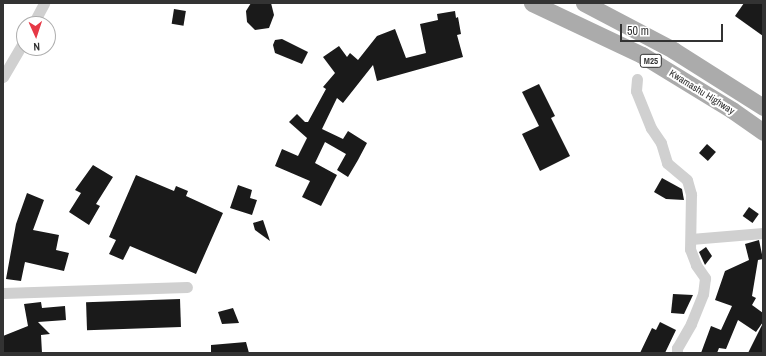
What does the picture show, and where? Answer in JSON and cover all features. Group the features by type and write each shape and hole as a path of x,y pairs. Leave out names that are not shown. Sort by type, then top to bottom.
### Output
{"main road":[{"name":"Kwamashu Highway","path":"532,3 642,55 732,110 763,132"},
{"name":"Kwamashu Highway","path":"584,3 673,50 763,107"}],"street":[{"path":"37,16 44,3"},
{"path":"3,78 16,54"},
{"path":"637,79 636,91 651,128 661,143 667,163 687,180 691,194 692,254 705,278 703,294 691,324 677,348 677,353"},
{"path":"691,239 763,233"},
{"path":"3,293 187,287"}],"building":[{"path":"251,3 271,3 274,15 269,28 255,30 247,22 246,11"},
{"path":"744,3 763,3 763,36 735,16"},
{"path":"174,9 186,11 184,26 172,24"},
{"path":"455,11 456,18 458,17 461,34 457,35 463,57 377,81 373,65 343,103 337,98 322,129 343,139 348,131 367,143 348,177 337,170 346,154 325,142 315,163 337,175 321,206 302,197 310,181 275,166 282,149 298,156 307,138 289,122 297,114 305,122 308,122 326,89 323,87 335,73 323,57 339,46 347,57 350,53 358,60 377,36 395,29 406,58 426,53 420,24 438,20 437,14"},
{"path":"282,39 308,52 302,64 275,53 273,45 275,40"},
{"path":"539,84 555,116 551,118 570,156 540,171 522,134 539,126 522,92"},
{"path":"707,144 716,152 708,161 699,153"},
{"path":"93,165 113,177 96,204 100,206 89,225 69,212 81,193 75,190"},
{"path":"136,175 174,191 176,186 188,191 186,196 223,213 196,274 130,246 123,260 109,254 116,240 109,237"},
{"path":"662,178 682,189 684,200 666,199 654,192"},
{"path":"238,185 252,190 250,198 257,200 252,215 230,208"},
{"path":"27,193 44,200 33,230 59,235 56,250 69,253 64,271 25,262 21,281 6,279 16,224"},
{"path":"749,207 759,214 753,223 743,216"},
{"path":"263,220 270,241 255,230 253,223"},
{"path":"759,240 763,259 758,260 752,296 756,298 752,305 763,313 763,322 756,332 738,320 726,349 719,348 717,353 701,353 711,326 721,330 732,306 715,300 725,271 749,260 745,244"},
{"path":"706,247 712,256 705,265 699,252"},
{"path":"673,294 693,295 684,314 671,313"},
{"path":"180,299 181,327 87,330 86,302"},
{"path":"41,302 42,308 65,306 66,320 38,322 50,334 41,335 42,353 3,353 3,336 28,326 24,304"},
{"path":"233,308 239,323 222,324 218,312"},
{"path":"660,322 676,330 665,353 640,353 652,328 656,330"},
{"path":"763,323 763,353 748,353"},
{"path":"246,342 249,353 211,353 211,345"}]}
